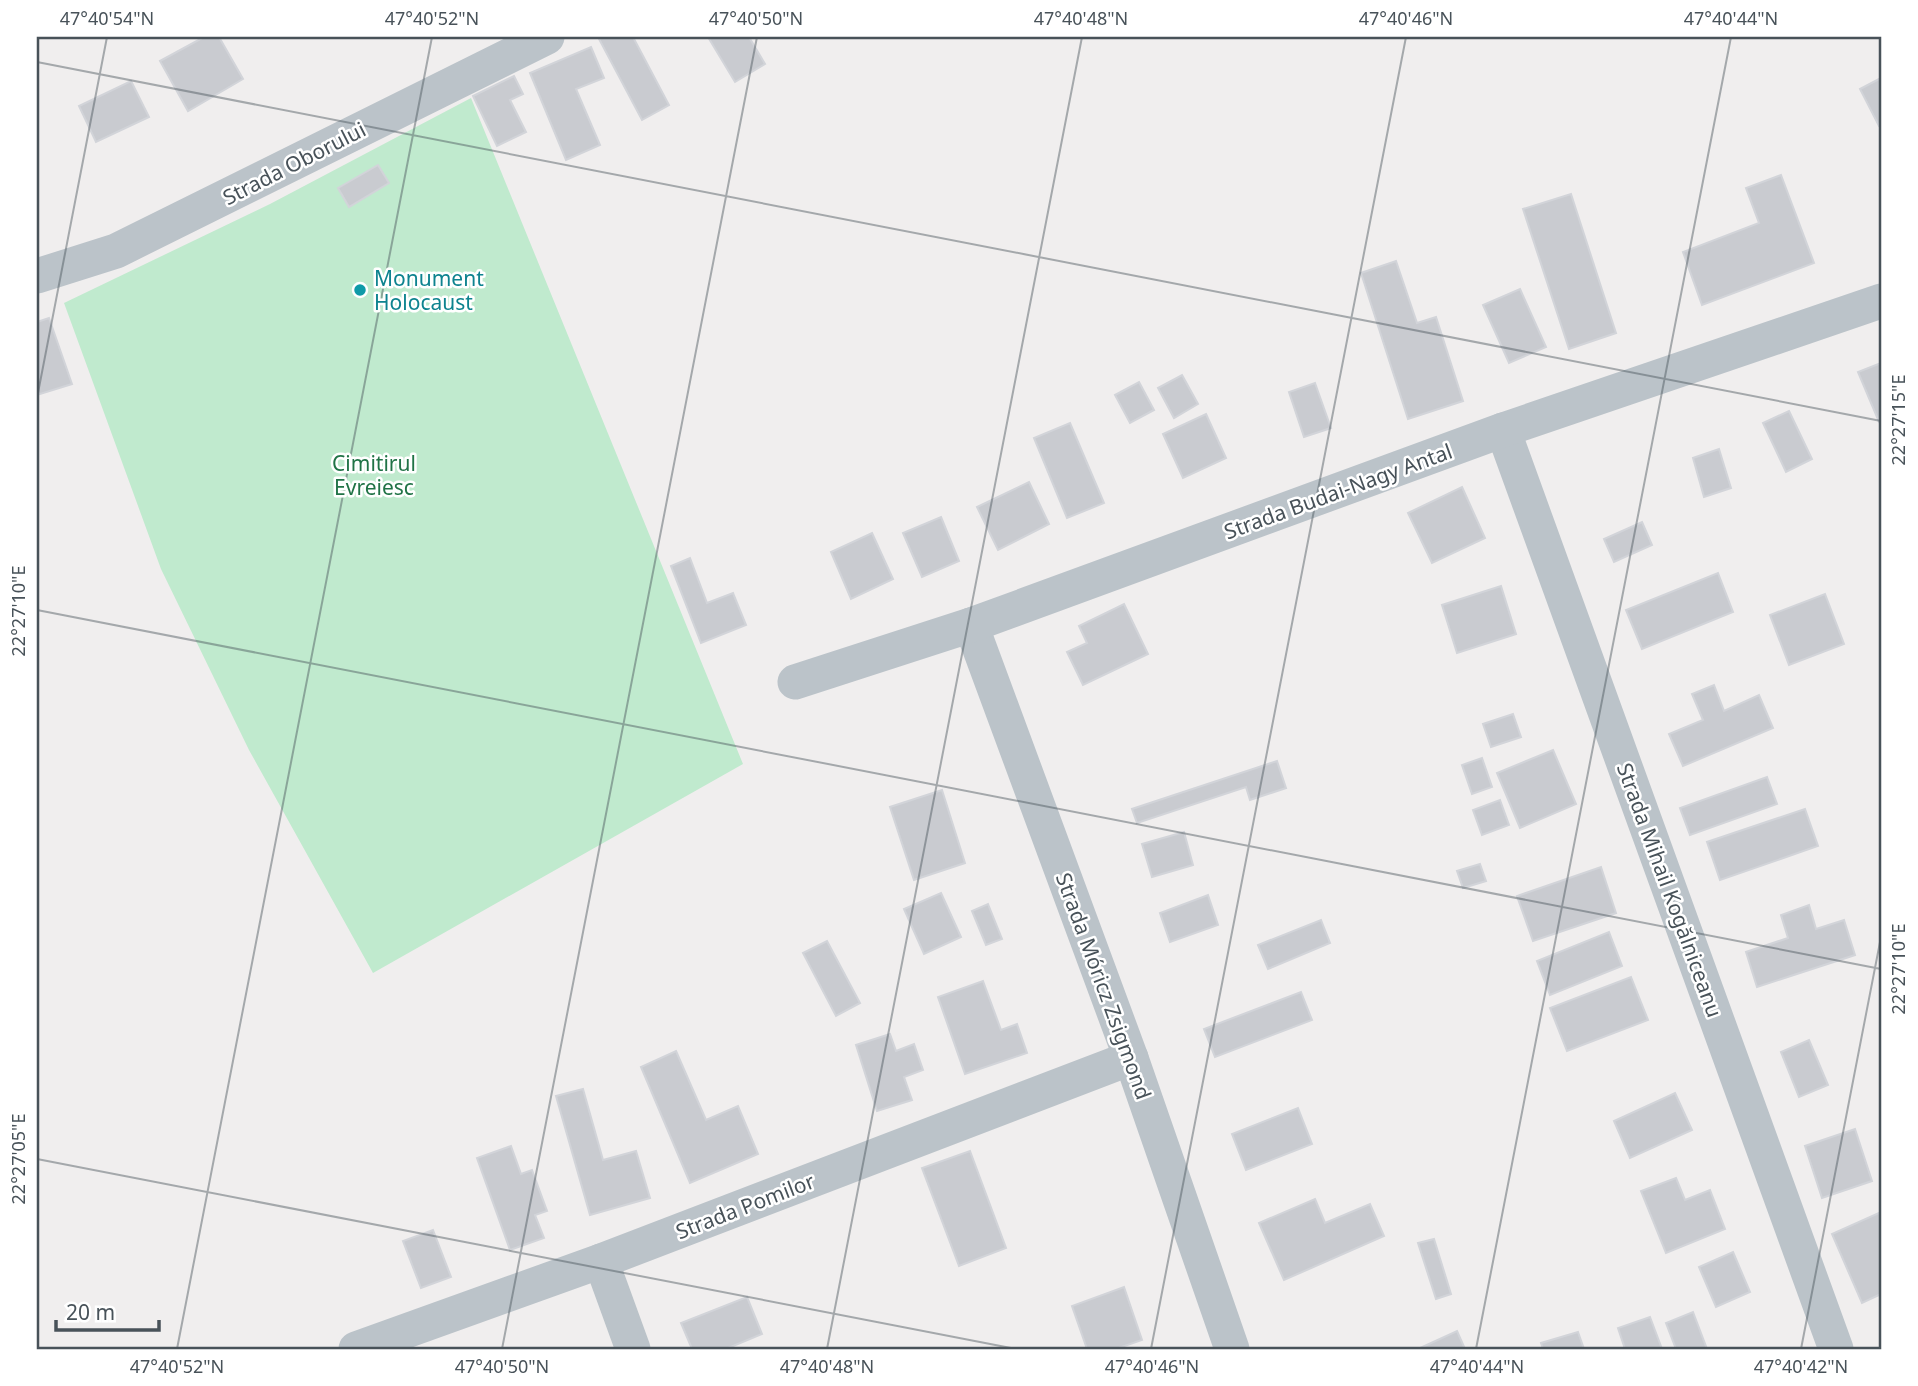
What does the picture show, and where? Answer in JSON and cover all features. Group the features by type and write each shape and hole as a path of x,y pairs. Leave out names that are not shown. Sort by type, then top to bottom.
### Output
{"street":[{"name":"Strada Oborului","path":"37,276 116,251 547,37"},
{"name":"Strada Budai-Nagy Antal","path":"795,682 971,625 1503,430 1881,301"},
{"name":"Strada Mihail Kogălniceanu","path":"1503,430 1836,1349"},
{"name":"Strada Móricz Zsigmond","path":"971,625 1131,1058 1232,1349"},
{"name":"Strada Pomilor","path":"356,1349 601,1261 1131,1058"},
{"path":"601,1261 633,1349"}],"green space":[{"name":"Cimitirul Evreiesc","path":"471,98 743,764 373,973 249,750 161,569 64,303 270,204"}],"building":[{"path":"204,37 219,37 243,79 188,111 160,61"},
{"path":"598,37 633,37 669,105 642,120"},
{"path":"708,37 749,37 765,64 735,82"},
{"path":"591,47 604,78 576,89 600,145 566,160 530,73"},
{"path":"514,76 523,94 510,100 526,132 497,146 473,96"},
{"path":"1881,78 1881,125 1879,126 1860,89"},
{"path":"131,81 149,117 96,142 79,106"},
{"path":"378,165 389,183 349,207 338,188"},
{"path":"1781,175 1814,263 1702,305 1683,252 1759,223 1746,188"},
{"path":"1571,194 1616,333 1569,349 1523,209"},
{"path":"1396,261 1417,323 1436,317 1463,401 1408,419 1361,273"},
{"path":"1520,289 1546,347 1509,363 1483,305"},
{"path":"49,318 72,384 37,395 37,322"},
{"path":"1881,363 1881,421 1879,422 1858,372"},
{"path":"1182,375 1198,404 1174,418 1158,388"},
{"path":"1139,382 1154,410 1130,423 1115,395"},
{"path":"1315,383 1331,428 1304,437 1289,392"},
{"path":"1789,411 1812,459 1786,472 1763,423"},
{"path":"1206,414 1226,458 1183,478 1163,434"},
{"path":"1070,423 1104,503 1067,518 1034,438"},
{"path":"1719,449 1731,488 1704,497 1693,458"},
{"path":"1029,482 1049,524 998,550 977,507"},
{"path":"1462,487 1485,538 1432,563 1408,513"},
{"path":"941,517 959,561 922,577 903,533"},
{"path":"1642,522 1652,545 1614,562 1604,539"},
{"path":"872,533 893,579 851,599 831,552"},
{"path":"690,558 707,603 733,593 746,625 701,643 671,566"},
{"path":"1718,573 1733,612 1642,649 1626,610"},
{"path":"1501,586 1516,634 1457,653 1442,605"},
{"path":"1825,594 1844,644 1789,665 1770,615"},
{"path":"1124,604 1148,654 1083,685 1067,652 1087,643 1079,626"},
{"path":"1714,685 1724,711 1759,695 1773,728 1683,766 1669,734 1703,720 1692,694"},
{"path":"1513,714 1521,737 1491,747 1483,724"},
{"path":"1553,750 1576,804 1520,828 1497,773"},
{"path":"1482,758 1492,787 1472,794 1462,765"},
{"path":"1277,761 1286,788 1250,800 1246,787 1137,823 1132,809"},
{"path":"1767,777 1777,804 1690,835 1680,808"},
{"path":"942,790 965,863 914,880 890,807"},
{"path":"1500,800 1509,825 1482,835 1473,810"},
{"path":"1805,809 1818,846 1720,880 1707,842"},
{"path":"1184,832 1193,865 1152,877 1142,844"},
{"path":"1480,864 1486,881 1463,888 1457,871"},
{"path":"1601,867 1616,913 1533,941 1517,896"},
{"path":"941,893 961,937 924,954 904,909"},
{"path":"1208,895 1218,925 1170,942 1160,913"},
{"path":"988,904 1002,939 986,945 972,911"},
{"path":"1809,905 1816,929 1844,920 1855,955 1757,987 1746,952 1788,938 1781,915"},
{"path":"1321,920 1330,943 1268,969 1258,945"},
{"path":"1609,932 1622,966 1550,995 1537,961"},
{"path":"827,941 860,1003 836,1016 803,953"},
{"path":"1631,977 1648,1020 1567,1051 1550,1008"},
{"path":"983,981 1001,1030 1017,1024 1027,1053 965,1074 938,997"},
{"path":"1301,992 1312,1020 1215,1057 1204,1029"},
{"path":"890,1034 896,1051 914,1044 923,1070 904,1077 912,1100 877,1111 856,1045"},
{"path":"1809,1040 1828,1085 1799,1097 1781,1052"},
{"path":"676,1051 706,1120 738,1106 758,1154 690,1183 641,1067"},
{"path":"583,1089 603,1160 636,1151 650,1198 590,1215 556,1096"},
{"path":"1675,1093 1692,1130 1630,1158 1614,1121"},
{"path":"1298,1108 1312,1144 1246,1170 1232,1134"},
{"path":"1855,1129 1872,1181 1822,1198 1805,1146"},
{"path":"511,1146 521,1174 532,1170 547,1211 535,1215 544,1238 510,1250 477,1158"},
{"path":"970,1151 1006,1248 959,1266 922,1168"},
{"path":"1676,1178 1685,1200 1710,1190 1725,1229 1666,1253 1641,1191"},
{"path":"1315,1199 1325,1223 1370,1204 1384,1236 1284,1280 1259,1223"},
{"path":"1881,1212 1881,1294 1862,1303 1832,1234"},
{"path":"433,1230 451,1277 421,1288 403,1241"},
{"path":"1434,1239 1451,1294 1436,1299 1418,1243"},
{"path":"1733,1252 1750,1292 1716,1307 1699,1267"},
{"path":"1124,1287 1142,1340 1116,1349 1087,1349 1072,1306"},
{"path":"747,1297 762,1334 726,1349 692,1349 681,1323"},
{"path":"1693,1312 1707,1349 1676,1349 1666,1323"},
{"path":"1650,1317 1662,1349 1625,1349 1618,1328"},
{"path":"1457,1331 1465,1349 1418,1349"},
{"path":"1578,1332 1584,1349 1543,1349 1541,1343"}],"place":[{"name":"Monument Holocaust","path":"360,290"}]}
